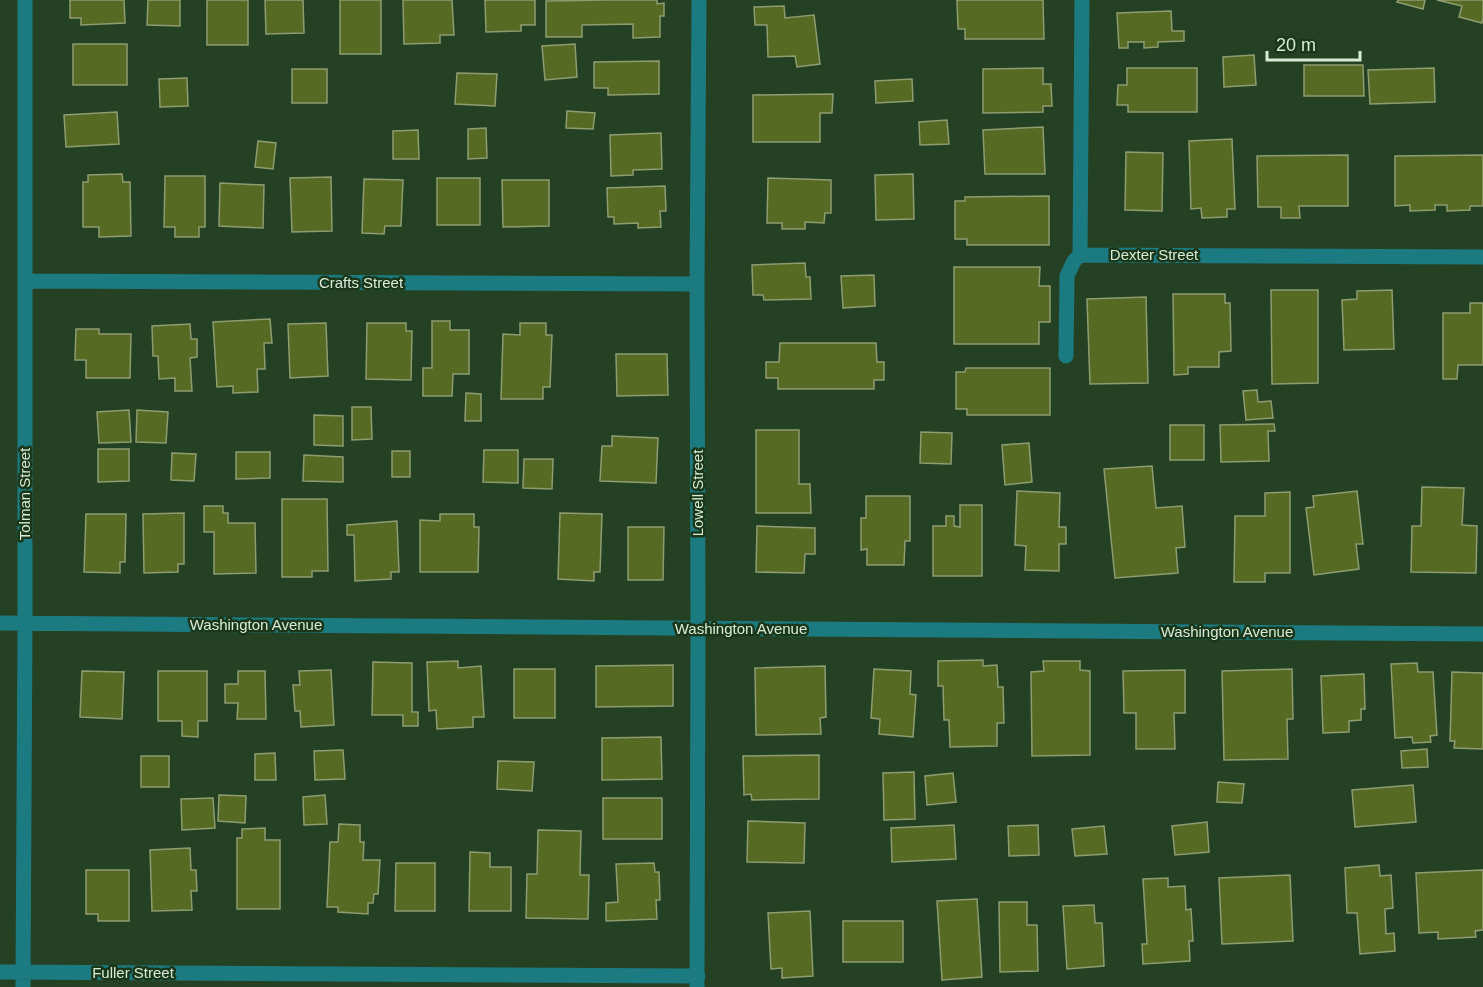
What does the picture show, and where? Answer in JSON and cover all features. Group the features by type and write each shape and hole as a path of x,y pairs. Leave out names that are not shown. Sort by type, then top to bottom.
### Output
{"street":[{"name":"Tolman Street","path":"23,980 25,0"},
{"name":"Lowell Street","path":"698,982 696,284 699,0"},
{"path":"1066,356 1067,276 1074,261 1080,255 1082,0"},
{"name":"Dexter Street","path":"1080,255 1483,257"},
{"name":"Crafts Street","path":"25,281 696,284"},
{"name":"Washington Avenue","path":"0,623 1483,634"},
{"name":"Fuller Street","path":"0,972 23,980 698,982"}],"building":[{"path":"70,0 124,0 125,23 81,25 81,18 70,18"},
{"path":"148,0 180,0 180,26 147,25"},
{"path":"207,0 248,0 248,45 207,45"},
{"path":"265,0 303,0 304,33 266,34"},
{"path":"340,0 381,0 381,54 340,54"},
{"path":"403,0 452,0 454,35 440,35 440,43 404,44"},
{"path":"485,0 535,0 535,25 521,25 521,31 486,32"},
{"path":"657,0 657,4 664,3 664,16 660,16 660,37 633,38 633,24 582,25 582,37 546,37 546,1"},
{"path":"957,0 1043,0 1044,39 965,39 965,29 958,29"},
{"path":"1398,0 1425,0 1423,9 1397,2"},
{"path":"1437,0 1483,0 1482,23 1459,17 1462,6"},
{"path":"784,6 785,18 814,15 820,64 797,67 795,56 768,57 767,25 755,25 754,7"},
{"path":"1171,11 1172,31 1184,31 1184,41 1158,42 1158,47 1144,48 1144,42 1128,42 1128,48 1119,48 1117,13"},
{"path":"73,44 127,44 127,85 73,85"},
{"path":"575,44 577,77 545,80 542,46"},
{"path":"1254,55 1256,85 1224,87 1223,57"},
{"path":"659,61 659,94 608,95 608,88 594,88 594,62"},
{"path":"1304,65 1363,65 1364,96 1304,96"},
{"path":"1043,68 1043,84 1051,84 1052,106 1043,106 1043,112 983,113 983,69"},
{"path":"1127,68 1197,68 1197,112 1128,112 1128,105 1117,105 1118,85 1127,85"},
{"path":"1434,68 1435,102 1370,104 1368,70"},
{"path":"292,69 327,69 327,103 292,103"},
{"path":"457,73 497,74 495,106 455,104"},
{"path":"187,78 188,106 160,107 159,79"},
{"path":"912,79 913,101 876,103 875,81"},
{"path":"833,94 832,113 820,113 820,142 753,142 753,95"},
{"path":"567,111 595,113 593,129 566,128"},
{"path":"117,112 119,144 66,147 64,115"},
{"path":"947,120 949,144 920,145 919,122"},
{"path":"1043,127 1045,174 985,174 983,130"},
{"path":"486,128 487,158 468,159 468,129"},
{"path":"418,130 419,159 393,159 393,131"},
{"path":"661,133 662,169 633,170 633,175 611,176 610,135"},
{"path":"1232,139 1235,209 1227,209 1227,217 1202,218 1201,208 1191,209 1189,141"},
{"path":"258,141 276,143 273,169 255,167"},
{"path":"1126,152 1163,153 1162,211 1125,210"},
{"path":"1348,155 1348,206 1299,206 1300,218 1281,218 1281,207 1258,207 1257,156"},
{"path":"1483,155 1483,206 1470,206 1470,210 1447,211 1447,205 1435,205 1435,210 1410,211 1410,205 1395,206 1395,156"},
{"path":"122,174 123,182 130,182 131,236 99,237 99,227 83,227 83,182 88,182 88,175"},
{"path":"913,174 914,219 876,220 875,175"},
{"path":"165,176 205,176 205,227 199,227 199,237 175,237 175,227 164,227"},
{"path":"331,177 332,231 292,232 290,178"},
{"path":"437,178 480,178 480,225 437,225"},
{"path":"768,178 831,180 831,213 825,213 824,223 805,222 805,229 782,229 782,223 767,223"},
{"path":"364,179 403,180 401,226 385,226 384,234 362,233"},
{"path":"502,180 549,180 549,226 503,227"},
{"path":"220,183 264,185 263,228 219,226"},
{"path":"665,186 666,211 660,211 661,227 638,228 638,223 614,224 614,217 608,217 607,188"},
{"path":"1049,196 1049,245 967,245 967,239 955,239 955,201 965,201 965,197"},
{"path":"805,263 806,277 810,277 811,299 764,300 763,295 753,295 752,265"},
{"path":"954,267 1040,267 1039,286 1050,286 1050,322 1039,322 1039,344 954,344"},
{"path":"874,275 875,306 843,308 841,276"},
{"path":"1271,290 1318,290 1318,383 1272,384"},
{"path":"1392,290 1394,349 1344,350 1342,300 1357,299 1357,291"},
{"path":"1173,294 1225,294 1225,303 1230,303 1231,351 1219,352 1219,367 1188,367 1188,374 1174,375"},
{"path":"1146,297 1148,383 1090,384 1087,299"},
{"path":"1470,303 1483,303 1483,365 1458,365 1457,379 1443,379 1443,313 1470,313"},
{"path":"270,319 272,343 264,343 265,369 257,369 258,392 233,393 233,386 217,387 213,322"},
{"path":"432,321 450,321 450,330 469,330 469,374 453,374 452,396 423,396 423,368 432,368"},
{"path":"326,323 328,376 290,378 288,324"},
{"path":"367,323 406,323 406,331 412,331 411,380 366,379"},
{"path":"520,323 546,323 546,335 552,335 550,387 543,387 543,399 501,399 503,334 520,335"},
{"path":"190,324 191,339 197,339 197,357 190,358 192,391 175,391 175,378 159,379 158,356 153,356 152,326"},
{"path":"76,329 99,329 99,334 131,334 130,378 86,378 86,360 75,360"},
{"path":"780,343 876,343 877,362 884,362 884,380 874,380 874,389 778,389 778,378 766,378 766,362 779,362"},
{"path":"616,354 667,354 668,395 617,396"},
{"path":"966,368 1050,368 1050,415 967,415 967,409 956,409 956,372 965,372"},
{"path":"1257,390 1258,402 1271,401 1273,418 1246,420 1243,391"},
{"path":"466,393 481,394 481,421 465,421"},
{"path":"352,407 371,407 372,439 352,440"},
{"path":"129,410 131,442 99,443 97,412"},
{"path":"137,410 168,412 166,443 136,442"},
{"path":"314,415 343,416 343,446 314,445"},
{"path":"1274,424 1275,431 1268,431 1269,461 1221,462 1220,425"},
{"path":"1170,425 1204,425 1204,460 1170,460"},
{"path":"756,430 799,430 799,484 810,484 811,513 756,513"},
{"path":"921,432 952,433 951,464 920,463"},
{"path":"612,436 658,438 656,483 600,481 602,446 612,446"},
{"path":"1029,443 1032,482 1005,485 1002,445"},
{"path":"98,449 129,449 129,481 98,482"},
{"path":"484,450 518,450 518,483 483,482"},
{"path":"392,451 410,451 410,477 392,477"},
{"path":"236,452 270,452 270,478 236,479"},
{"path":"172,453 196,454 194,481 171,480"},
{"path":"304,455 343,457 343,482 303,481"},
{"path":"524,459 553,459 552,489 523,488"},
{"path":"1152,466 1156,508 1182,506 1185,547 1176,548 1178,573 1115,578 1104,469"},
{"path":"1422,487 1464,488 1462,525 1477,526 1476,573 1411,572 1412,526 1421,526"},
{"path":"1017,491 1060,493 1059,527 1066,527 1066,544 1059,544 1059,571 1025,570 1026,546 1015,545"},
{"path":"1357,491 1363,544 1356,544 1359,569 1314,575 1306,508 1314,507 1313,496"},
{"path":"1290,492 1290,573 1265,573 1265,582 1234,582 1235,516 1265,516 1265,493"},
{"path":"866,496 910,496 910,541 905,541 904,565 867,565 867,549 861,550 861,518 866,518"},
{"path":"282,499 327,499 328,571 312,571 312,577 282,577"},
{"path":"960,505 982,505 982,576 933,576 933,526 946,526 946,516 954,516 954,526 960,527"},
{"path":"204,506 223,506 223,513 228,513 228,523 255,523 256,573 214,574 214,532 204,532"},
{"path":"184,513 184,564 178,564 178,572 144,573 143,514"},
{"path":"560,513 602,514 600,572 594,572 594,581 558,579"},
{"path":"86,514 126,514 125,562 120,562 120,573 84,572"},
{"path":"440,514 474,514 474,527 479,527 478,572 420,572 420,520 440,521"},
{"path":"397,521 399,572 391,572 391,579 355,581 354,535 347,535 347,525"},
{"path":"757,526 815,528 815,554 805,554 804,573 756,572"},
{"path":"628,527 664,527 663,580 628,580"},
{"path":"983,660 983,666 997,665 998,687 1003,687 1004,723 997,723 997,746 950,747 949,720 944,720 943,686 938,686 938,661"},
{"path":"458,661 458,668 481,666 484,717 473,717 473,727 437,729 436,710 429,711 427,662"},
{"path":"1043,661 1080,661 1080,670 1090,671 1090,755 1032,756 1031,672 1044,671"},
{"path":"373,662 412,663 412,712 418,712 418,726 403,726 403,715 372,715"},
{"path":"1417,663 1418,672 1433,672 1437,735 1430,736 1431,742 1413,743 1412,737 1395,738 1391,664"},
{"path":"673,665 673,706 596,707 596,666"},
{"path":"825,666 826,717 820,718 821,734 756,735 755,668"},
{"path":"514,669 555,669 555,718 514,718"},
{"path":"874,669 911,671 910,694 916,695 913,737 879,734 880,719 871,718"},
{"path":"1292,669 1293,719 1287,719 1288,759 1224,760 1222,671"},
{"path":"331,670 334,725 301,727 300,711 295,711 293,685 300,685 299,671"},
{"path":"1185,670 1185,713 1174,713 1175,749 1136,749 1136,713 1124,713 1123,671"},
{"path":"82,671 124,672 122,719 80,717"},
{"path":"158,671 207,671 207,721 198,721 198,737 182,736 182,721 158,721"},
{"path":"238,671 265,671 266,719 237,719 238,703 225,703 225,684 238,684"},
{"path":"1452,672 1483,673 1483,749 1454,748 1455,741 1450,741"},
{"path":"1364,674 1365,709 1361,709 1361,720 1349,721 1349,732 1323,733 1321,676"},
{"path":"661,737 662,779 602,780 602,738"},
{"path":"1427,749 1428,767 1402,768 1401,751"},
{"path":"343,750 345,779 315,780 314,751"},
{"path":"275,753 276,780 255,780 255,754"},
{"path":"819,755 819,799 752,800 751,794 744,795 743,756"},
{"path":"141,756 169,756 169,787 141,787"},
{"path":"498,761 534,762 532,791 497,789"},
{"path":"914,772 915,819 884,820 883,773"},
{"path":"953,773 956,802 927,805 925,776"},
{"path":"1218,782 1244,784 1242,803 1217,802"},
{"path":"1413,785 1416,822 1355,827 1352,790"},
{"path":"219,795 246,796 245,823 218,821"},
{"path":"325,795 327,824 304,825 303,797"},
{"path":"213,798 215,828 182,830 181,799"},
{"path":"603,798 662,798 662,839 603,839"},
{"path":"748,821 805,823 804,863 747,862"},
{"path":"1207,822 1209,852 1175,855 1172,826"},
{"path":"339,824 360,825 360,842 364,842 363,860 380,860 378,894 374,894 373,903 368,903 368,914 338,912 338,907 327,907 330,842 338,842"},
{"path":"954,825 956,859 892,862 891,828"},
{"path":"1038,825 1039,855 1009,856 1008,826"},
{"path":"1104,826 1107,854 1075,856 1072,829"},
{"path":"265,828 265,840 280,840 280,909 237,909 237,838 242,838 242,829"},
{"path":"538,830 581,831 580,875 589,875 588,919 526,918 527,874 537,874"},
{"path":"190,848 191,870 196,870 197,891 191,891 192,910 152,911 150,850"},
{"path":"470,852 490,853 490,867 511,867 511,911 469,911"},
{"path":"396,863 435,863 435,911 395,911"},
{"path":"654,863 655,872 659,872 660,900 656,900 657,919 606,921 606,903 618,902 616,864"},
{"path":"1379,865 1380,876 1391,875 1393,908 1385,909 1386,934 1394,933 1395,951 1360,954 1357,913 1347,913 1345,868"},
{"path":"86,870 129,870 129,921 98,921 98,914 86,914"},
{"path":"1483,870 1483,930 1475,931 1476,937 1438,939 1438,932 1419,933 1416,873"},
{"path":"1290,875 1293,941 1222,944 1219,878"},
{"path":"1168,878 1168,887 1185,886 1186,910 1191,909 1193,941 1189,941 1190,961 1143,964 1142,944 1147,944 1143,879"},
{"path":"977,899 982,977 942,980 937,901"},
{"path":"999,902 1027,902 1027,925 1037,925 1038,971 1000,972"},
{"path":"1094,905 1095,923 1102,923 1104,966 1067,969 1063,906"},
{"path":"810,911 813,976 782,978 782,968 771,969 768,913"},
{"path":"843,921 903,921 903,962 843,962"}]}
